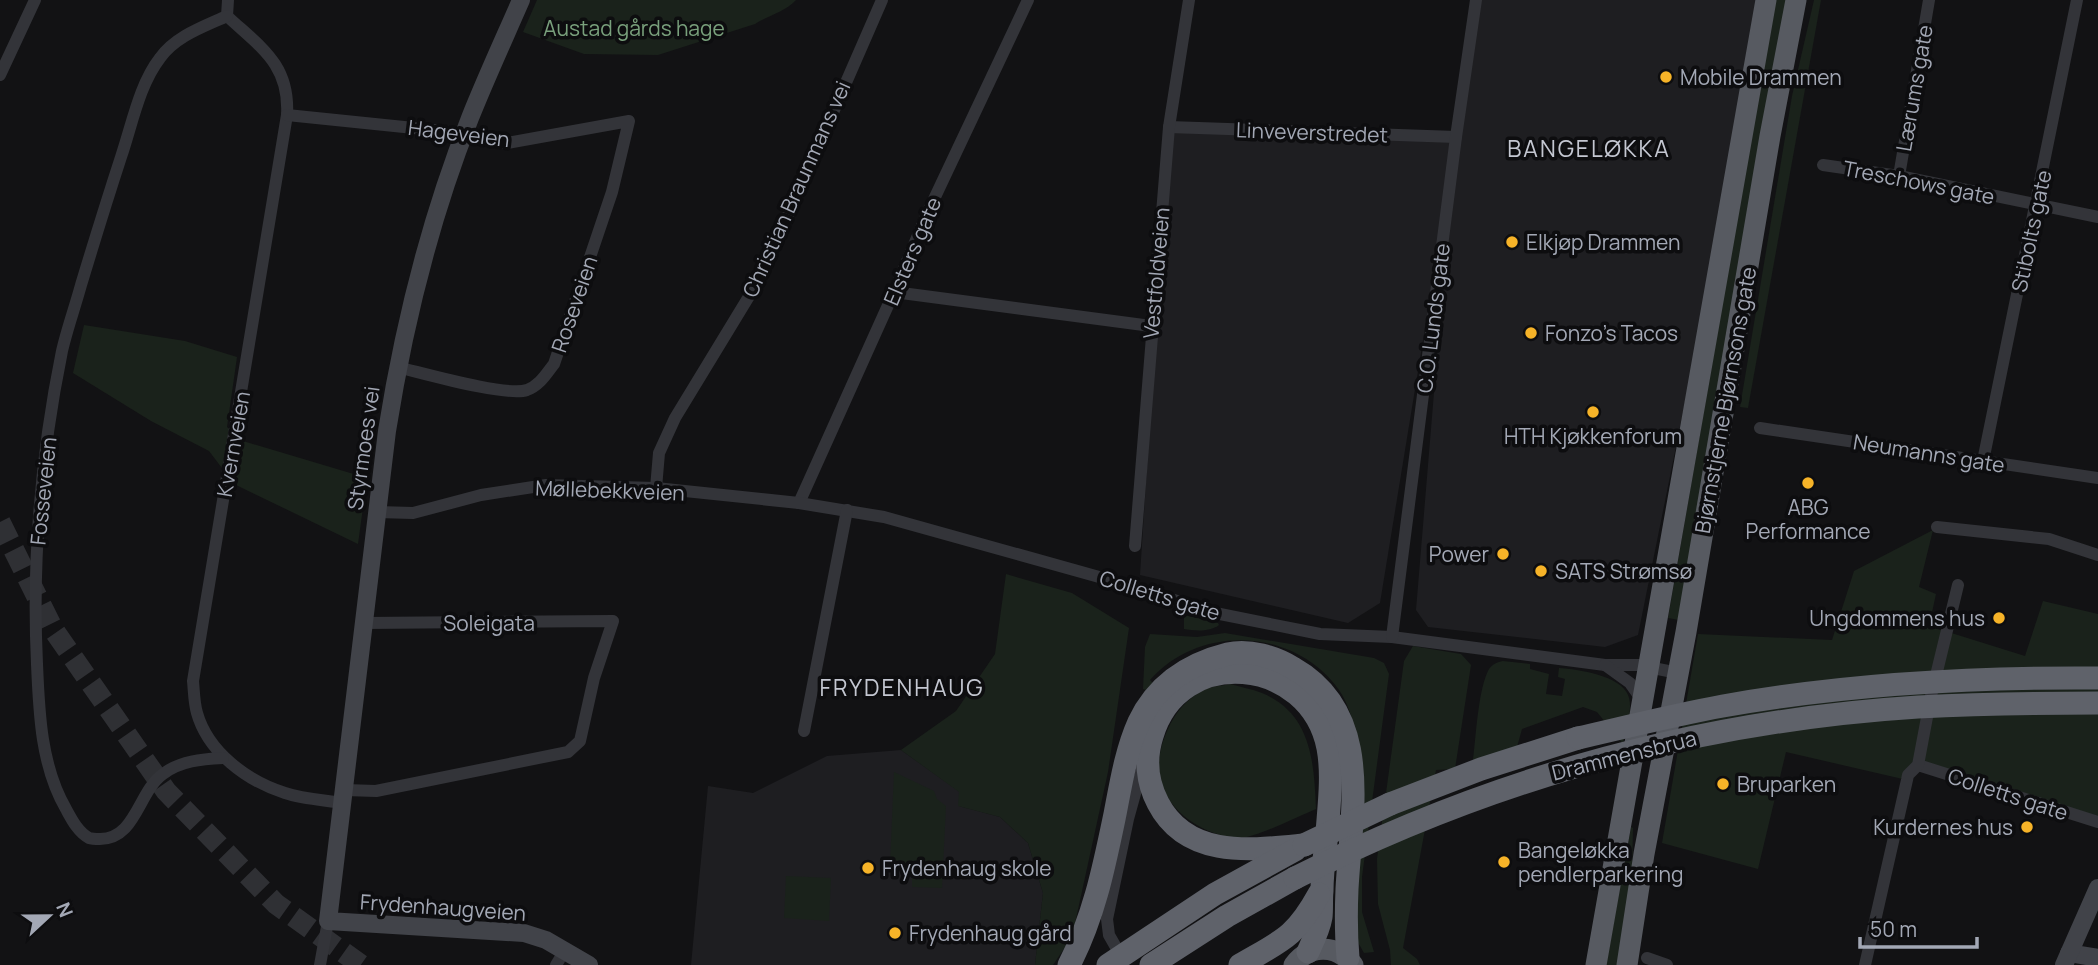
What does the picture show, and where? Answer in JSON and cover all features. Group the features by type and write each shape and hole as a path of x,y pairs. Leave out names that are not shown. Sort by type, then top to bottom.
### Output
{"highway":[{"name":"Bjørnstjerne Bjørnsons gate","path":"1596,965 1766,0"},
{"name":"Bjørnstjerne Bjørnsons gate","path":"1637,962 1644,854 1796,0"},
{"path":"1069,965 1083,937 1098,893 1126,759 1139,722 1153,698 1176,675 1203,660 1234,653 1270,656 1303,673 1327,695 1343,723 1351,755 1354,786 1347,891 1350,961"},
{"path":"1293,848 1228,849 1201,842 1174,826 1156,799 1148,768 1154,729 1165,708 1196,681 1222,673 1250,673 1264,676 1290,689 1311,710 1328,748 1329,803 1321,916 1295,961"},
{"name":"Drammensbrua","path":"1115,960 1215,894 1293,848 1391,804 1514,758 1578,738 1680,715 1776,698 1870,687 1988,679 2098,678"},
{"name":"Drammensbrua","path":"1151,965 1186,941 1295,878 1374,839 1501,789 1614,755 1727,730 1833,716 1916,708 2098,703"},
{"path":"1240,965 1290,936 1306,918 1322,888"},
{"path":"1295,961 1316,949 1333,950 1350,961"}],"main road":[{"name":"Styrmoes vei","path":"328,921 397,367 433,225 464,136 521,0"},
{"path":"2098,888 2067,959 2098,958"},
{"name":"Frydenhaugveien","path":"328,921 524,933 546,940 561,957 589,965"}],"street":[{"path":"0,75 35,0"},
{"path":"227,16 228,0"},
{"name":"Christian Braunmans vei","path":"656,488 659,453 675,418 747,298 776,243 882,0"},
{"name":"Elsters gate","path":"799,503 932,201 1028,0"},
{"name":"Vestfoldveien","path":"1135,547 1169,127 1189,0"},
{"name":"C.O. Lunds gate","path":"1392,636 1476,0"},
{"name":"Lærums gate","path":"1899,176 1929,0"},
{"name":"Stibolts gate","path":"1983,461 2077,0"},
{"name":"Kvernveien","path":"227,16 267,52 279,70 288,95 287,115 193,681 197,713 205,735 223,758 257,780 276,790 307,798 344,796 568,752 580,741 594,678 613,621"},
{"name":"Fosseveien","path":"223,758 201,759 176,766 152,783 125,829 112,839 91,839 77,828 63,804 45,752 38,703 35,635 39,519 52,409 65,340 104,211 142,94 160,58 177,40 227,16"},
{"name":"Hageveien","path":"287,115 443,131 507,143 629,121"},
{"name":"Roseveien","path":"397,367 503,391 524,391 539,383 554,363 612,192 629,121"},
{"name":"Linveverstredet","path":"1169,127 1456,138"},
{"name":"Treschows gate","path":"1823,165 1899,176 2098,217"},
{"path":"894,292 1151,326"},
{"name":"Neumanns gate","path":"1760,428 2098,478"},
{"name":"Møllebekkveien","path":"377,512 413,513 481,495 546,485 656,488 721,495"},
{"name":"Colletts gate","path":"721,495 799,503 884,517 1215,613 1320,634 1392,636 1605,665 1650,666 1678,673"},
{"path":"804,731 847,510"},
{"path":"1937,527 2049,539 2098,555"},
{"path":"1865,965 1908,775 1918,765 1931,696 1958,585"},
{"name":"Soleigata","path":"365,623 613,621"},
{"path":"1605,665 1630,683 1643,701"},
{"path":"1115,960 1107,919 1128,819 1142,766 1148,755"},
{"name":"Colletts gate","path":"1918,765 2098,822"},
{"path":"320,965 328,921"},
{"path":"1637,962 1667,965"}],"shaded area":[{"path":"1476,0 1766,0 1638,635 1605,647 1428,627 1416,610 1454,151 1380,603 1348,623 1140,575 1169,127 1455,137"},
{"name":"Frydenhaug skole","path":"901,750 960,792 959,806 1000,817 1028,843 1043,893 1035,965 691,965 708,786 753,793 827,756"}],"green space":[{"name":"Austad gårds hage","path":"537,0 796,0 787,8 755,24 658,55 584,54 523,32"},
{"path":"1775,0 1787,0 1679,620 1668,618"},
{"path":"1814,0 1821,0 1748,408 1740,407 1792,96"},
{"path":"84,325 185,341 237,357 227,427 243,441 367,478 358,544 234,484 209,451 151,421 73,373"},
{"path":"1933,530 1919,587 1936,594 1929,626 2025,656 2043,601 2098,614 2098,822 1918,765 1907,780 1786,752 1758,869 1662,843 1698,634 1832,640 1854,571"},
{"path":"1006,574 1072,593 1129,628 1108,772 1072,937 1053,965 1035,965 1043,893 1028,843 1000,817 958,806 959,792 901,750 956,711 995,654"},
{"path":"1184,615 1219,625 1207,630 1184,629"},
{"path":"1225,633 1374,658 1384,663 1389,674 1362,877 1362,912 1374,952 1364,953 1356,939 1357,741 1348,708 1339,690 1320,669 1298,654 1247,640 1220,642 1194,649 1171,662 1150,680 1153,683 1146,690 1143,689 1145,647 1150,634 1197,637"},
{"path":"1413,646 1461,654 1471,665 1455,769 1436,770 1403,948 1417,959 1420,965 1391,965 1390,950 1378,904 1377,859 1404,661"},
{"path":"1503,661 1530,664 1530,669 1549,674 1546,694 1562,696 1565,679 1558,677 1559,668 1587,672 1617,683 1624,688 1630,700 1623,744 1597,712 1583,707 1522,729 1517,747 1473,760 1485,678 1492,666"},
{"path":"1230,684 1262,693 1279,702 1291,714 1301,727 1307,742 1314,774 1316,809 1266,831 1240,838 1214,833 1179,811 1164,790 1159,771 1163,740 1182,706 1207,689"},
{"path":"894,772 934,791 937,799 946,806 942,888 912,887 912,867 890,865"},
{"path":"1631,827 1632,875 1618,965 1606,965"},
{"path":"786,876 831,878 829,921 784,918"}],"tunnel":[{"path":"0,522 53,629 166,791 276,904 361,965"}],"place":[{"name":"Mobile Drammen","path":"1666,77"},
{"name":"Elkjøp Drammen","path":"1512,242"},
{"name":"Fonzo's Tacos","path":"1531,333"},
{"name":"HTH Kjøkkenforum","path":"1593,412"},
{"name":"ABG Performance","path":"1808,483"},
{"name":"Power","path":"1503,554"},
{"name":"SATS Strømsø","path":"1541,571"},
{"name":"Ungdommens hus","path":"1999,618"},
{"name":"Bruparken","path":"1723,784"},
{"name":"Kurdernes hus","path":"2027,827"},
{"name":"Bangeløkka pendlerparkering","path":"1504,862"},
{"name":"Frydenhaug skole","path":"868,868"},
{"name":"Frydenhaug gård","path":"895,933"}],"district":[{"name":"BANGELØKKA","path":"1589,148"},
{"name":"FRYDENHAUG","path":"902,687"}]}
